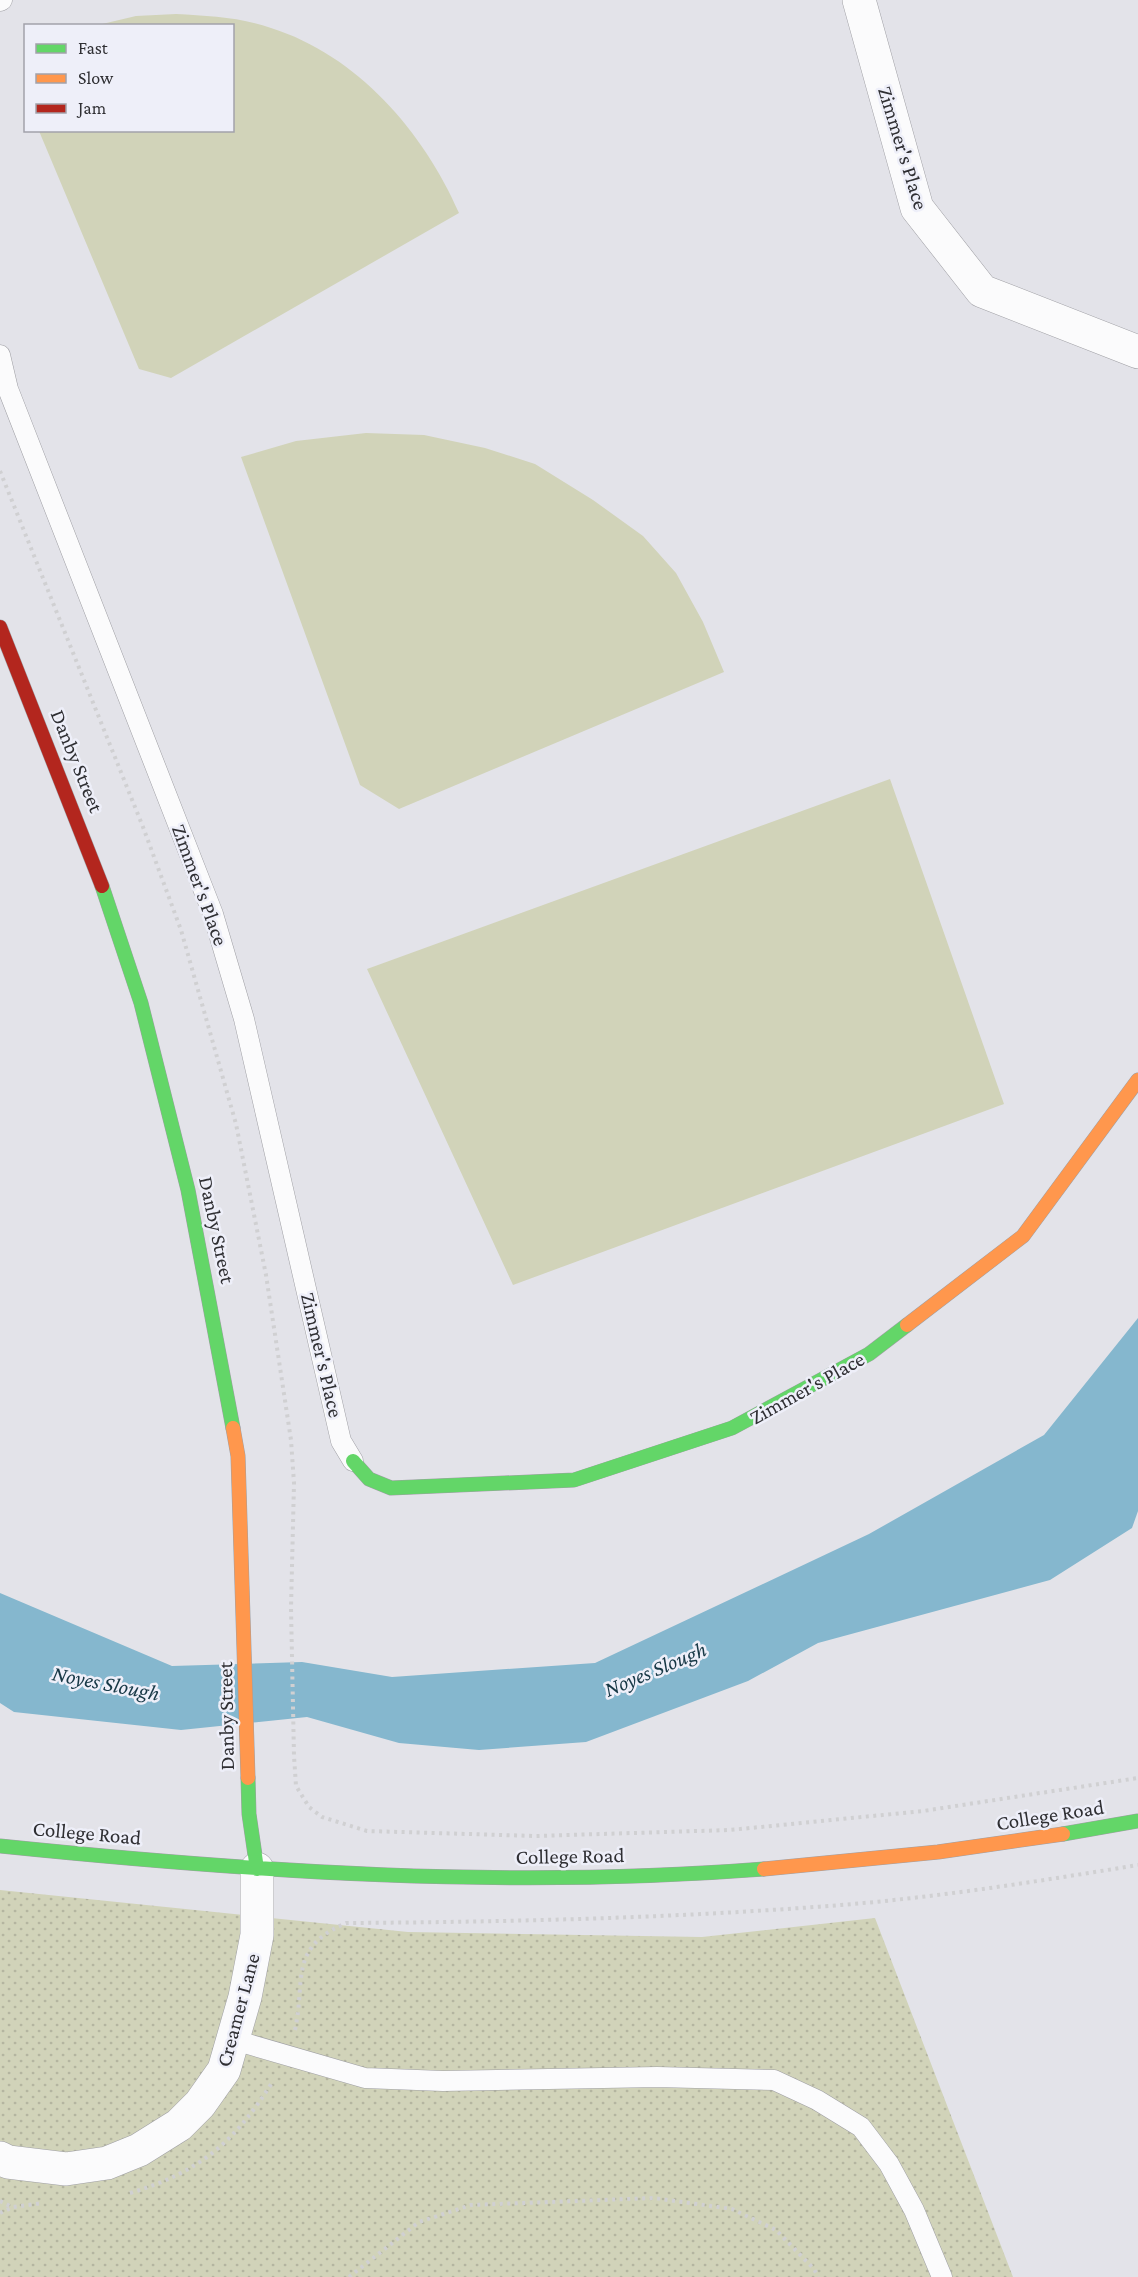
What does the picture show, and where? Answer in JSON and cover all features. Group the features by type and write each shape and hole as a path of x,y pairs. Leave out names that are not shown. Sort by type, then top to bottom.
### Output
{"street":[{"name":"Zimmer's Place","path":"859,0 917,208 982,291 1138,352"},
{"name":"Danby Street","path":"0,627 90,850 141,1002 188,1190 217,1332 238,1456 245,1611 249,1814 257,1869"},
{"name":"Zimmer's Place","path":"353,1461 369,1479 391,1488 574,1480 732,1428 869,1354 1023,1236 1138,1080"},
{"name":"College Road","path":"0,1846 257,1869 416,1877 518,1878 641,1875 827,1864 984,1847 1138,1821"},
{"name":"Creamer Lane","path":"0,2158 8,2162 66,2169 106,2163 139,2150 179,2125 200,2104 224,2070 234,2040 257,1935 257,1869"}],"lane":[{"name":"Zimmer's Place","path":"0,356 9,389 213,915 244,1019 341,1441 353,1461"},
{"path":"234,2040 289,2054 364,2078 442,2081 657,2077 774,2080 816,2100 861,2127 890,2164 915,2210 942,2277"}],"path":[{"path":"0,471 143,827 181,930 236,1124 267,1275 291,1440 294,1483 291,1608 294,1756 296,1786 309,1807 322,1817 367,1831 536,1836 730,1830 923,1811 1138,1778"},
{"path":"122,2196 165,2182 202,2161 238,2130 254,2110 289,2054 297,2018 301,1970 312,1944 326,1932 346,1923 634,1918 842,1905 1038,1881 1138,1865"},
{"path":"349,2277 419,2222 471,2205 654,2198 732,2209 776,2230 814,2269 818,2277"},
{"path":"0,2201 13,2207"},
{"path":"0,2213 13,2207 54,2201"}],"green space":[{"path":"176,14 248,21 302,40 332,57 384,100 407,126 427,154 459,213 171,378 139,369 39,132 234,132 234,24 102,24 136,16"},
{"path":"366,433 424,435 485,448 535,464 593,500 643,536 676,573 703,622 724,672 399,809 360,785 241,457 296,441"},
{"path":"890,779 1004,1104 513,1285 367,969"},
{"path":"0,1890 408,1932 702,1937 875,1918 1013,2277 0,2277"}],"water":[{"name":"Noyes Slough","path":"1138,1318 1138,1511 1132,1528 1050,1580 818,1643 748,1681 586,1742 479,1750 399,1743 307,1717 181,1730 14,1712 0,1703 0,1593 172,1666 302,1662 392,1677 595,1663 869,1534 1044,1435"}],"traffic: fast":[{"path":"102,886 141,1003 188,1190 233,1428"},
{"path":"353,1461 369,1479 391,1488 574,1480 732,1428 869,1354 907,1325"},
{"path":"248,1778 249,1814 257,1869"},
{"path":"1063,1834 1138,1821"},
{"path":"0,1846 191,1863 381,1875 572,1877 668,1875 764,1869"}],"traffic: slow":[{"path":"907,1325 1023,1236 1138,1080"},
{"path":"233,1428 238,1456 248,1778"},
{"path":"764,1869 938,1852 1063,1834"}],"traffic: jam":[{"path":"0,627 102,886"}]}
